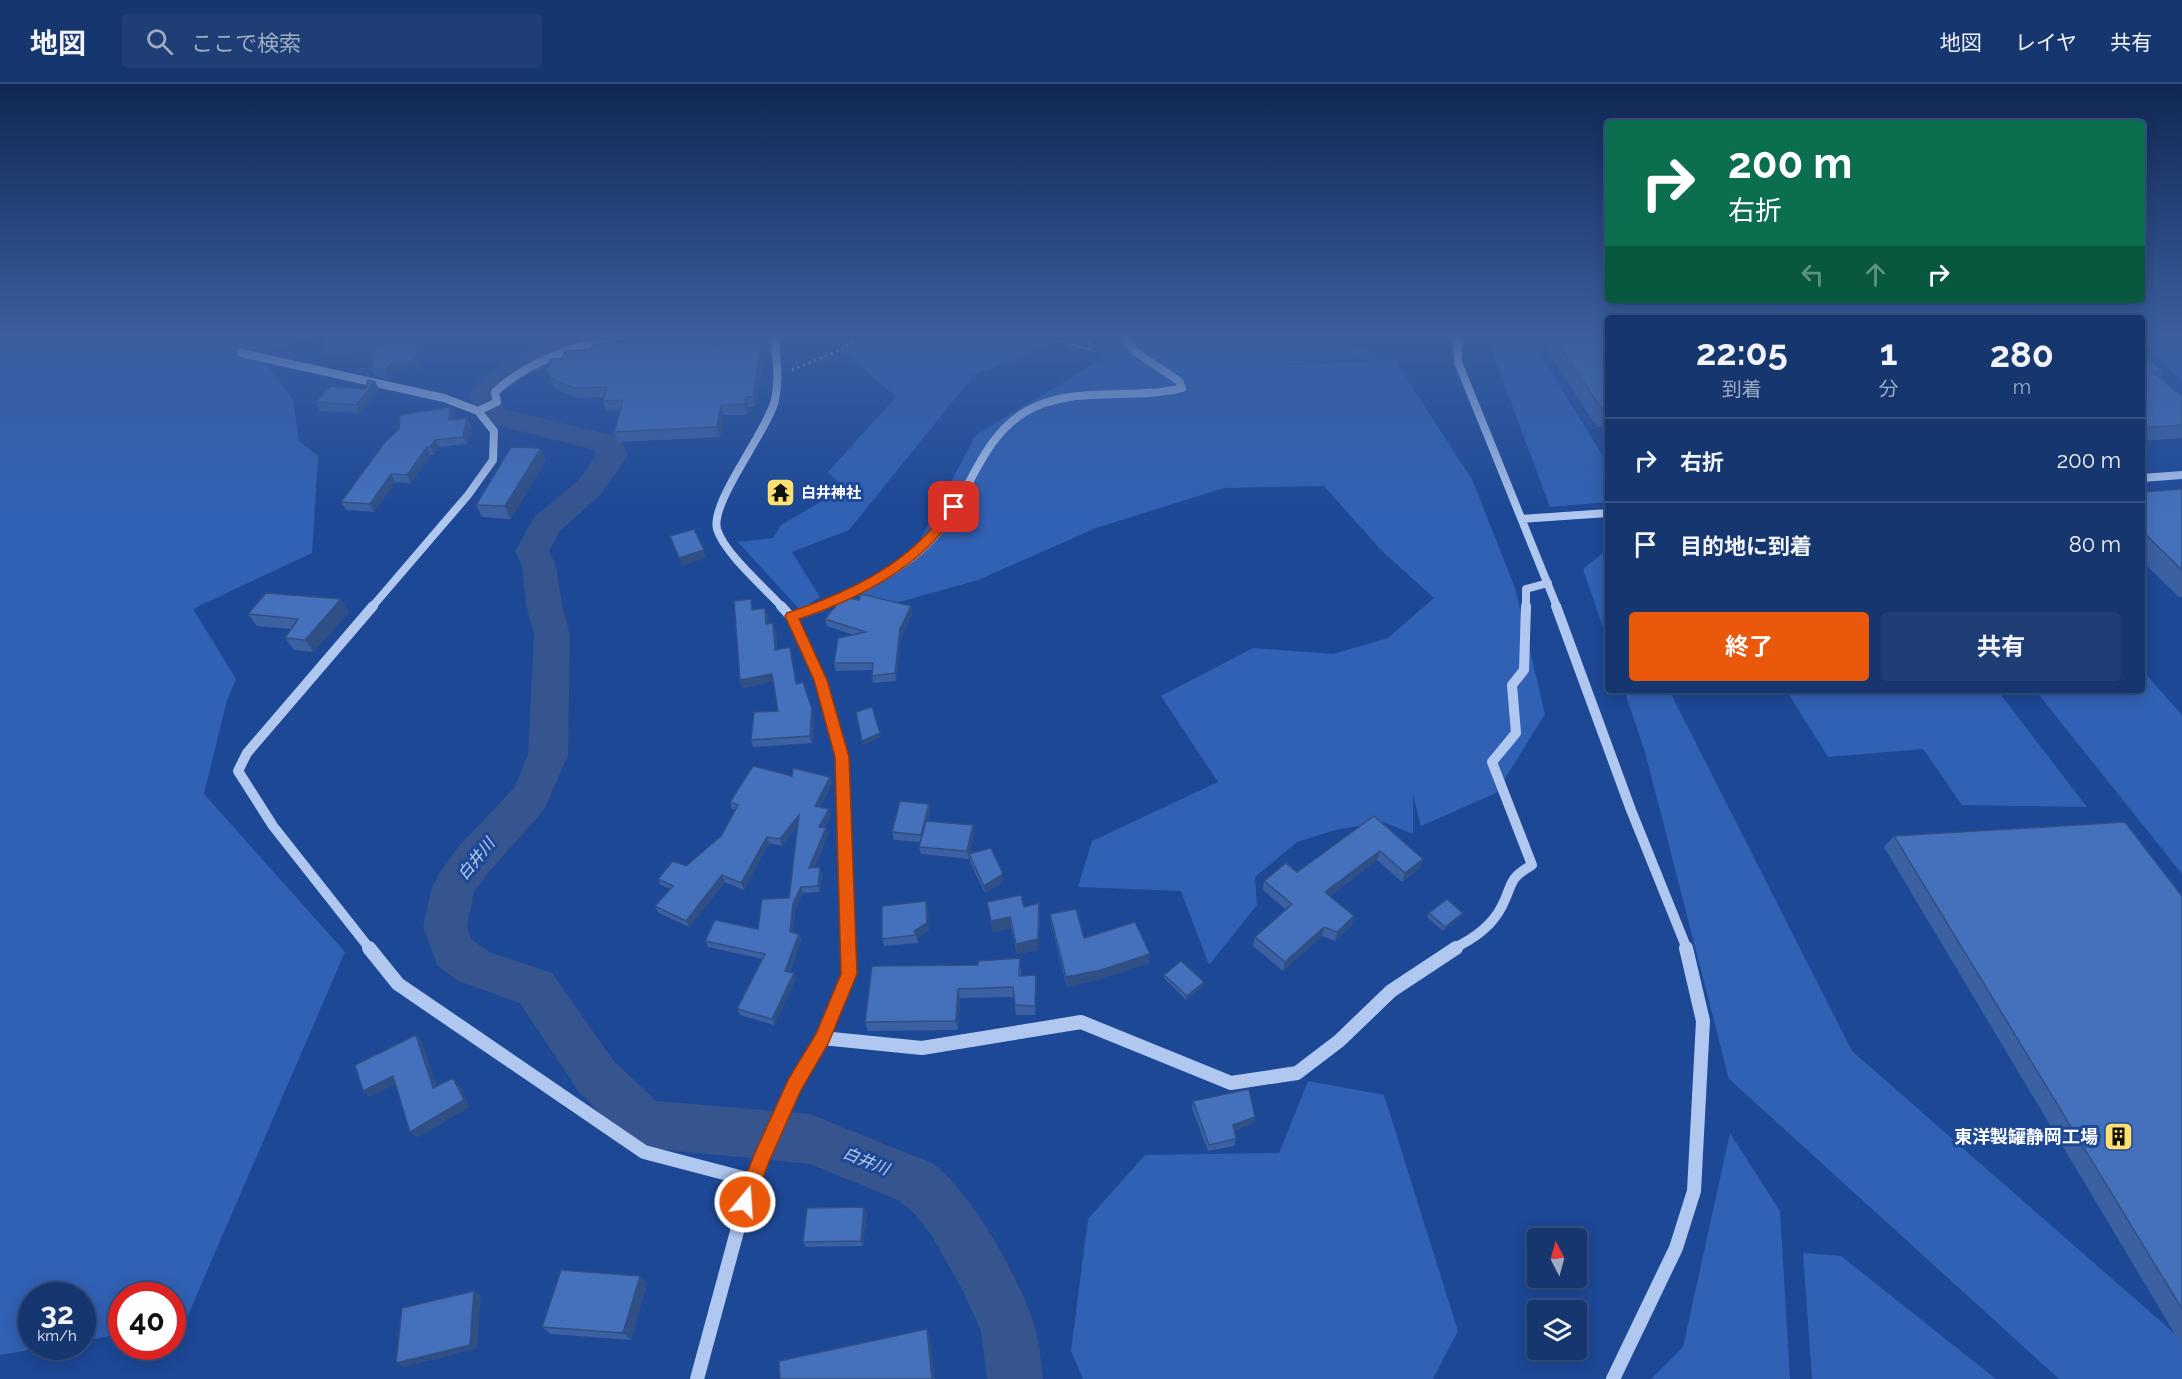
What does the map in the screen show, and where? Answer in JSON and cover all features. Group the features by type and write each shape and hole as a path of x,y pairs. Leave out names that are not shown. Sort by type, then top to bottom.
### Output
{"street":[{"path":"432,395 478,411 494,431 493,460 468,495 247,753 238,771 273,826 398,984 644,1152 751,1180"},
{"path":"478,411 497,402 496,395"},
{"path":"697,1379 751,1180 795,1084 822,1038 849,974 842,757 821,680 792,616 727,547 717,529 717,515 775,401 776,395"},
{"path":"792,616 827,604 891,571 923,547 942,527 990,446 1009,423 1028,410 1059,400 1106,395"},
{"path":"1472,395 1548,583 1631,810 1686,946 1703,1021 1694,1191 1676,1248 1613,1379"},
{"path":"2145,478 2182,475"},
{"path":"1522,519 1605,513"},
{"path":"822,1038 922,1048 1081,1022 1231,1083 1297,1073 1339,1041 1390,991 1450,950 1473,940 1501,908 1515,876 1532,865 1492,762 1516,733 1512,685 1524,670 1526,590 1548,583"}],"shaded area":[{"path":"0,395 290,395 293,399 299,441 318,456 312,553 193,609 236,679 227,700 204,794 345,952 186,1320 186,1282 108,1282 108,1336 96,1339 96,1282 18,1282 18,1352 0,1355"},
{"path":"894,395 958,395 849,530 792,552 820,597 800,610 738,542 773,538 781,525 822,501 839,483 828,472 896,397"},
{"path":"1041,395 1417,395 1472,479 1515,588 1545,714 1496,793 1421,826 1413,795 1413,834 1383,822 1335,830 1297,842 1255,877 1257,905 1209,965 1181,891 1078,887 1092,841 1218,782 1161,696 1253,648 1333,654 1388,638 1434,598 1381,550 1324,486 1224,488 1096,528 978,580 885,606 853,594 891,571 921,538 976,435"},
{"path":"1508,395 1565,395 1605,456 1605,502 1550,507"},
{"path":"1603,553 1605,557 1605,633 1583,569"},
{"path":"2145,673 2182,715 2182,874 2037,693 2145,693"},
{"path":"1625,693 1671,693 1852,1051 2182,1340 2182,1379 2059,1379 1729,1079 1645,752"},
{"path":"1788,693 1999,693 2087,807 1962,805 1923,749 1828,757"},
{"path":"1308,1081 1384,1095 1458,1331 1433,1379 1083,1379 1071,1351 1088,1219 1145,1155 1279,1153"},
{"path":"1730,1133 1780,1211 1790,1379 1651,1379 1683,1347"},
{"path":"1803,1253 1841,1256 1996,1379 1812,1379"}],"building":[{"path":"322,395 364,395 356,405 316,402"},
{"path":"605,395 753,395 746,397 744,404 721,405 717,427 614,432 623,400 603,401"},
{"path":"1593,395 1605,395 1605,411"},
{"path":"2145,395 2181,395 2182,425 2145,428"},
{"path":"450,407 449,420 467,418 463,437 435,440 430,447 427,447 407,475 391,474 370,504 341,502 385,442 399,429 400,415"},
{"path":"511,447 541,448 505,506 476,505"},
{"path":"2182,489 2182,570 2145,534 2145,492"},
{"path":"694,529 704,550 679,558 670,536"},
{"path":"266,593 341,599 305,640 285,638 298,619 248,614"},
{"path":"861,594 911,606 900,629 895,673 872,676 873,663 834,663 838,638 866,632 825,619 843,597 859,600"},
{"path":"751,599 752,610 765,608 766,624 773,623 775,650 790,647 796,684 803,682 812,709 810,736 751,740 754,712 778,711 772,674 740,680 734,601"},
{"path":"872,707 880,733 862,741 856,712"},
{"path":"753,766 792,776 793,768 830,777 815,806 829,809 819,827 826,828 809,868 820,867 818,886 801,887 793,904 790,932 799,934 785,971 794,973 772,1019 737,1009 765,954 705,941 715,920 758,929 762,899 789,898 799,815 780,839 767,837 741,883 722,875 686,921 655,906 673,886 658,879 673,861 686,866 721,836 738,805 730,802"},
{"path":"900,801 929,804 921,835 892,832"},
{"path":"1374,816 1423,859 1405,873 1380,851 1325,892 1354,916 1337,932 1324,927 1285,962 1255,937 1292,904 1264,881 1286,863 1297,872"},
{"path":"926,821 973,825 967,851 919,847"},
{"name":"東洋製罐静岡工場","path":"2125,822 2182,896 2182,1309 1894,836"},
{"path":"991,848 1003,874 984,886 969,854"},
{"path":"1021,895 1024,907 1039,903 1038,939 1016,944 1010,917 991,921 987,902"},
{"path":"1447,899 1463,913 1445,927 1429,913"},
{"path":"926,901 927,923 914,931 916,935 882,939 882,906"},
{"path":"1076,909 1084,938 1135,922 1150,954 1101,970 1066,977 1050,914"},
{"path":"1020,958 1019,976 1036,975 1035,1006 1015,1005 1013,987 958,989 956,1021 865,1022 872,966 978,965 978,961"},
{"path":"1181,961 1204,982 1187,996 1164,975"},
{"path":"416,1035 433,1088 453,1078 464,1100 410,1132 393,1076 363,1091 355,1065"},
{"path":"1249,1089 1255,1117 1233,1125 1236,1139 1209,1145 1193,1101"},
{"path":"864,1207 861,1241 803,1242 807,1208"},
{"path":"561,1270 640,1276 623,1333 542,1327"},
{"path":"474,1291 470,1345 396,1363 402,1308"},
{"path":"927,1329 932,1379 780,1379 779,1361"}],"waterway":[{"name":"白井川","path":"484,395 491,415 609,444 612,456 589,488 547,524 532,551 539,566 544,606 552,634 548,755 530,798 473,860 454,887 445,926 453,951 474,967 536,988 596,1076 645,1124 810,1139 916,1182 933,1196 950,1218 982,1272 1008,1329 1015,1379"}],"place":[{"name":"白井神社","path":"780,493"},
{"name":"東洋製罐静岡工場","path":"2119,1136"}],"route":[{"path":"745,1202 751,1180 795,1084 822,1038 849,974 842,757 821,680 792,616 827,604 891,571 923,547 942,527 954,507"}]}
